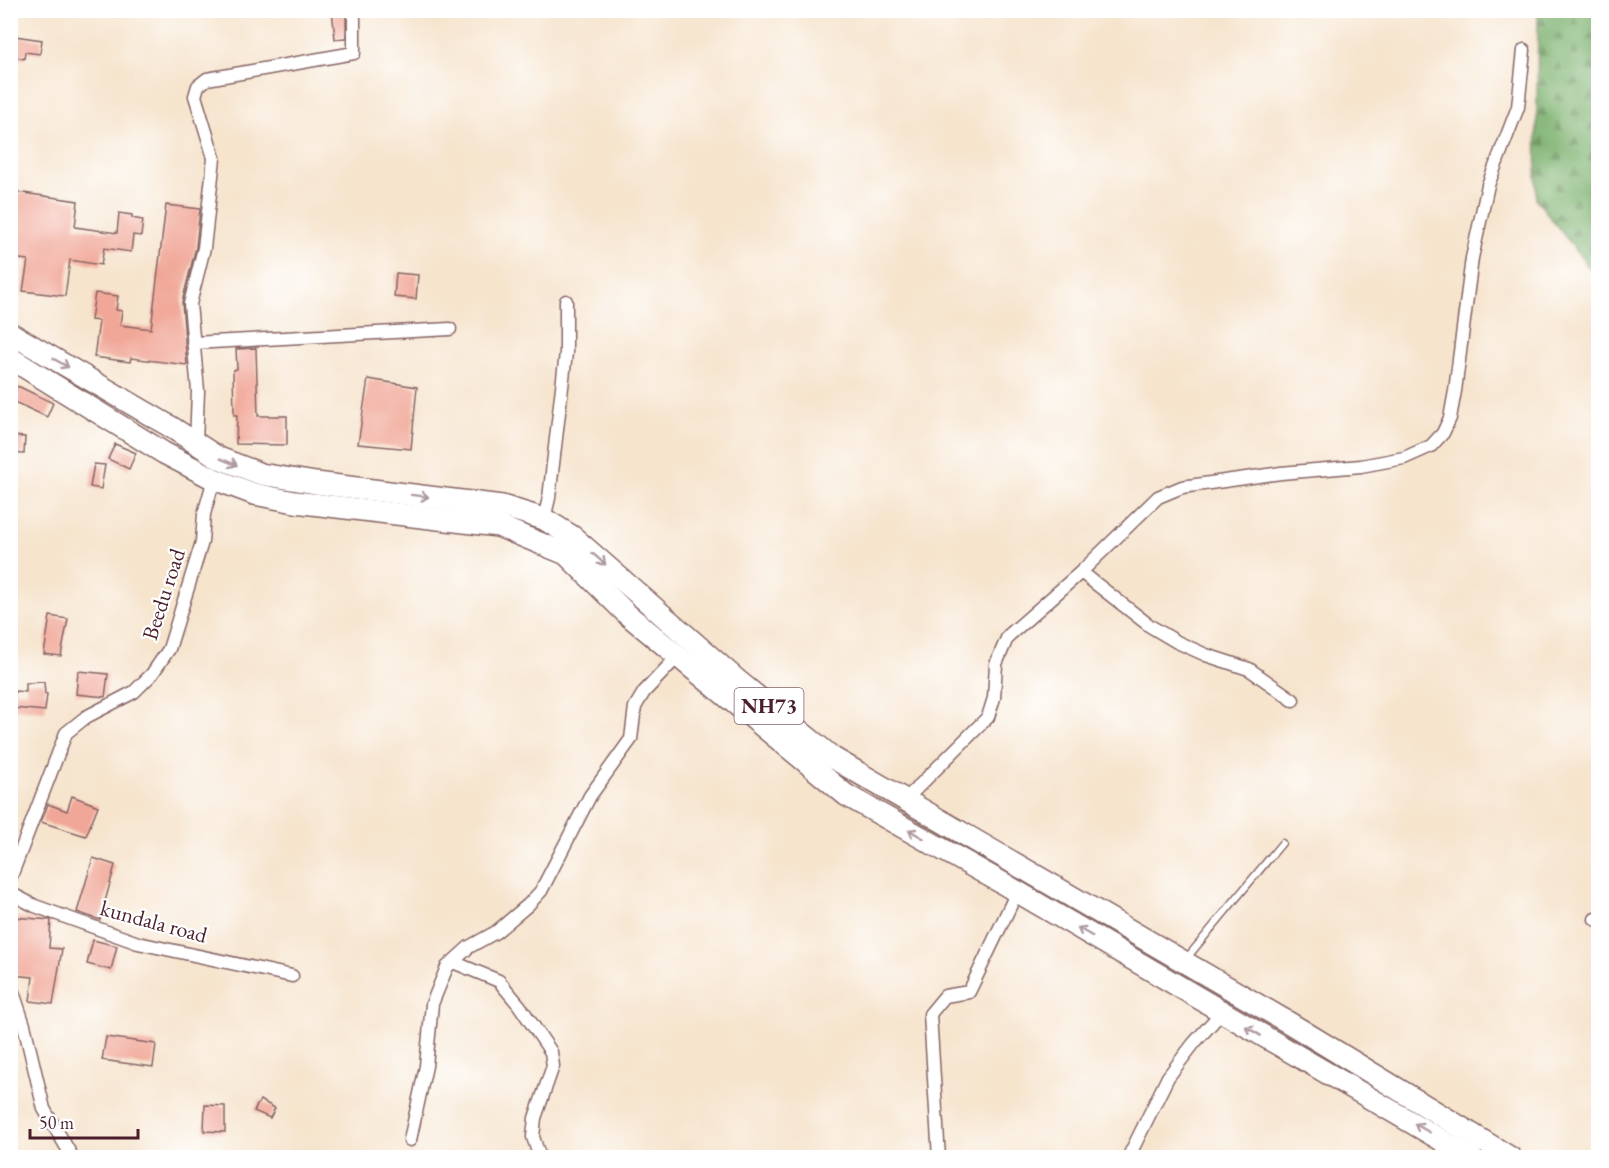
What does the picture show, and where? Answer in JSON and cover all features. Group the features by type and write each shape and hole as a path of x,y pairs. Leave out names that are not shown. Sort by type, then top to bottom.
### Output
{"highway":[{"name":"NH73","path":"10,333 171,427 219,458 261,474 328,485 502,506 544,519 573,537 738,681 833,758 1291,1024 1510,1158"},
{"name":"NH73","path":"10,358 164,453 214,479 254,494 295,502 498,526 566,554 628,615 846,795 1017,892 1472,1158"}],"street":[{"path":"196,444 198,391 190,304 204,248 214,158 195,96 198,86 207,79 354,53 354,10"},
{"path":"906,800 988,717 994,698 996,664 1008,636 1081,572 1158,498 1182,487 1281,473 1361,466 1404,458 1431,446 1443,433 1450,418 1455,391 1472,258 1488,185 1518,107 1524,50"},
{"path":"544,519 549,498 566,353 566,302"},
{"path":"193,343 450,329"},
{"name":"Beedu road","path":"10,879 66,733 86,717 134,692 152,674 170,649 202,542 204,514 214,479"},
{"path":"1081,572 1159,631 1206,655 1249,669 1293,700"},
{"path":"410,1140 426,1066 432,1004 447,967 469,947 496,932 541,891 590,796 632,739 635,707 644,692 678,656"},
{"path":"939,1158 930,1014 945,996 969,992 1017,892"},
{"name":"kundala road","path":"10,893 36,906 138,943 292,976"},
{"path":"453,962 499,981 552,1052 553,1066 535,1118 533,1137 540,1158"},
{"path":"10,983 24,1025 44,1109 73,1158"},
{"path":"1128,1158 1168,1077 1222,1012"}],"lane":[{"path":"1184,962 1282,843"}],"green space":[{"path":"1538,11 1598,11 1598,279 1536,199"}],"building":[{"path":"332,10 346,10 346,38 335,39"},
{"path":"15,36 42,40 40,54 25,52 24,59 11,57"},
{"path":"10,191 78,201 75,227 117,233 119,213 132,215 132,218 143,220 141,236 133,235 131,252 104,248 101,265 70,260 65,296 23,291 28,260 10,258"},
{"path":"166,205 200,209 196,247 182,302 187,365 131,358 130,362 94,357 99,321 91,320 95,293 118,296 116,310 122,311 120,325 151,329"},
{"path":"396,273 418,275 416,299 394,297"},
{"path":"256,348 258,416 287,416 287,445 236,444 237,415 234,415 233,370 237,369 236,349"},
{"path":"368,379 417,387 411,449 358,444"},
{"path":"12,386 20,387 53,403 47,417 10,400"},
{"path":"10,436 25,437 24,454 10,453"},
{"path":"115,444 136,453 129,469 108,459"},
{"path":"94,464 105,465 101,489 90,487"},
{"path":"50,616 68,619 61,656 44,654"},
{"path":"78,671 108,674 105,697 76,694"},
{"path":"44,682 45,694 47,694 45,711 14,708 15,691 26,692 26,683"},
{"path":"72,796 98,806 86,836 41,822 48,804 67,811"},
{"path":"93,858 115,865 100,920 77,912"},
{"path":"13,917 51,920 49,948 62,949 53,1004 30,1001 33,977 10,975"},
{"path":"93,940 117,946 111,970 87,964"},
{"path":"106,1037 156,1044 153,1067 102,1060"},
{"path":"260,1100 275,1108 270,1118 254,1111"},
{"path":"205,1105 225,1106 225,1132 204,1131"}]}
